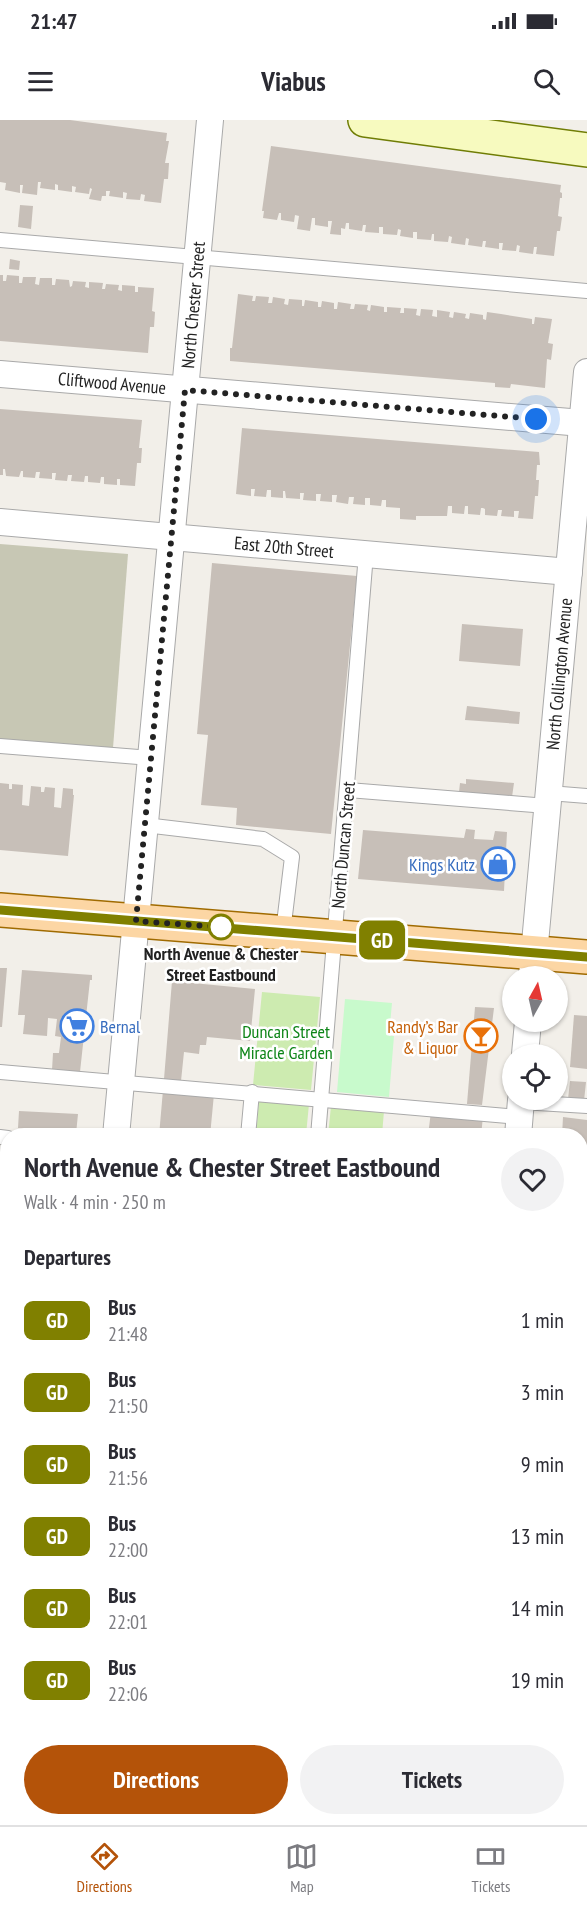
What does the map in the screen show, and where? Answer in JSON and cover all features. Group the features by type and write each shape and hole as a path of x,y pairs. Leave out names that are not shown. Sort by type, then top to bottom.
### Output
{"main road":[{"path":"381,121 587,150"},
{"path":"0,910 335,937 533,965 587,957"}],"street":[{"name":"North Chester Street","path":"117,1128 210,120"},
{"name":"North Collington Avenue","path":"533,965 587,372"},
{"name":"Cliftwood Avenue","path":"0,374 582,423"},
{"name":"East 20th Street","path":"0,522 569,572"}],"lane":[{"path":"0,240 587,291"},
{"name":"North Duncan Street","path":"319,1128 366,554"},
{"path":"0,746 151,758"},
{"path":"348,790 548,800 587,796"},
{"path":"145,825 263,838 292,857 283,932"},
{"path":"0,1072 520,1113 587,1106"},
{"path":"249,1128 252,1092"}],"shaded area":[{"path":"0,544 128,554 113,748 0,740"}],"green space":[{"name":"Duncan Street Miracle Garden","path":"262,992 320,997 311,1090 253,1085"},
{"path":"345,999 392,1003 389,1036 394,1036 389,1097 337,1092"},
{"name":"Duncan Street Miracle Garden","path":"259,1100 309,1104 307,1128 257,1128"},
{"name":"Duncan Street Miracle Garden","path":"331,1106 384,1111 383,1128 329,1128"}],"building":[{"path":"0,120 70,120 167,133 166,141 169,141 165,163 169,163 168,179 164,179 161,203 144,201 145,195 141,194 140,200 126,199 127,193 123,192 123,198 109,196 110,191 106,191 106,196 102,196 101,201 89,199 92,189 90,188 89,194 75,192 76,187 72,186 72,192 58,190 58,185 55,184 55,190 40,188 41,182 38,182 37,195 22,193 23,185 20,185 20,193 5,190 6,183 0,182"},
{"path":"271,146 561,185 562,198 560,198 558,216 562,217 560,231 557,231 554,256 536,254 537,247 534,247 533,254 519,252 520,246 517,245 516,251 502,250 503,243 499,243 499,249 485,247 486,241 483,241 482,247 468,245 469,239 466,238 465,245 451,243 452,237 449,236 448,242 434,241 434,234 431,240 417,239 417,232 413,232 413,238 400,236 401,230 398,229 397,235 383,234 383,227 379,227 379,233 365,232 366,225 363,225 362,231 349,229 349,223 346,223 345,229 341,228 341,235 330,234 332,221 328,221 328,227 315,225 315,218 312,218 310,231 297,229 299,216 295,215 294,222 281,220 281,213 277,220 263,218"},
{"path":"20,205 33,206 31,229 18,227"},
{"path":"10,259 20,261 19,270 9,269"},
{"path":"0,275 3,275 3,281 6,281 7,275 19,276 19,283 22,283 23,277 36,277 35,284 39,285 40,278 52,278 52,285 55,285 56,279 69,280 70,287 73,281 86,282 85,287 89,288 89,282 103,283 102,289 105,289 106,284 119,285 118,290 122,291 122,285 135,286 135,292 138,292 138,287 154,288 152,311 155,312 154,327 150,327 148,353 0,341"},
{"path":"238,294 253,296 252,301 255,301 256,296 269,297 268,303 272,303 273,297 285,299 284,304 288,305 289,299 302,300 302,306 305,300 318,302 318,307 321,307 322,301 334,303 334,309 337,309 338,302 351,304 350,309 354,309 355,304 368,305 367,310 370,311 371,305 384,307 384,312 387,312 387,307 401,308 400,313 404,313 404,308 417,309 416,315 420,316 421,309 433,310 432,316 437,317 437,310 450,312 449,317 453,318 454,312 466,314 465,318 469,319 470,313 483,315 483,319 486,320 487,312 532,319 532,324 534,324 535,317 552,319 548,343 553,344 551,360 547,359 545,388 511,384 510,388 495,387 495,383 230,361"},
{"path":"0,409 142,420 139,448 142,448 141,463 137,463 135,486 120,485 120,479 117,479 117,485 104,484 104,477 101,477 100,483 88,482 88,476 85,476 84,482 71,481 72,475 68,475 67,481 55,480 56,473 52,473 52,479 39,478 40,472 36,472 35,478 23,477 23,471 21,471 19,477 6,476 5,469 3,469 3,475 0,475"},
{"path":"242,428 539,452 540,465 537,465 536,480 539,480 538,496 535,496 533,519 518,518 519,511 514,511 514,517 501,516 502,510 498,510 497,516 485,515 483,508 481,508 480,515 468,514 468,506 465,506 464,514 452,513 452,506 448,506 447,516 416,516 416,520 400,519 400,508 386,507 386,500 382,500 381,506 370,505 370,498 365,498 365,505 353,504 354,497 349,497 348,504 336,502 337,495 332,495 332,502 320,501 321,494 316,494 316,501 303,500 304,493 300,493 300,499 286,498 285,491 283,491 283,498 271,497 271,490 267,490 266,497 254,496 255,489 251,489 251,496 236,494"},
{"path":"212,563 357,576 331,834 236,825 237,808 201,805 208,735 197,734"},
{"path":"462,624 523,629 520,666 459,661"},
{"path":"467,706 520,712 519,724 465,720"},
{"path":"466,779 514,783 512,797 459,792 460,783 466,784"},
{"path":"0,783 9,784 9,789 12,789 12,784 23,785 22,805 29,806 31,786 41,787 41,792 44,792 45,787 55,788 54,807 61,808 63,788 73,789 68,856 0,850"},
{"path":"466,829 475,830 474,839 493,840 495,831 507,832 504,891 358,879 363,830 464,838"},
{"path":"0,968 7,968 2,1027 0,1027"},
{"path":"22,970 92,975 80,1072 52,1070 53,1053 59,1053 61,1037 55,1036 57,1019 48,1018 47,1036 23,1034 25,1015 18,1015"},
{"path":"172,981 255,989 250,1041 207,1037 206,1045 200,1045 199,1054 184,1052 181,1081 164,1079"},
{"name":"Randy’s Bar & Liquor","path":"475,1007 494,1008 482,1105 467,1104"},
{"path":"574,1015 587,1016 587,1069 570,1067"},
{"path":"570,1081 586,1082 584,1101 568,1099"},
{"path":"163,1090 214,1094 211,1128 160,1128"},
{"path":"19,1111 78,1114 77,1128 18,1128"},
{"path":"431,1111 483,1116 482,1128 429,1128"},
{"path":"563,1117 587,1120 587,1128 562,1128"}],"bus line":[{"name":"GD","path":"0,910 587,957"}],"place":[{"name":"Kings Kutz","path":"498,864"},
{"name":"North Avenue & Chester Street Eastbound","path":"221,927"},
{"name":"Bernal","path":"77,1026"},
{"name":"Randy’s Bar & Liquor","path":"481,1036"}],"route":[{"path":"221,927 136,921 185,390 536,419"}]}
